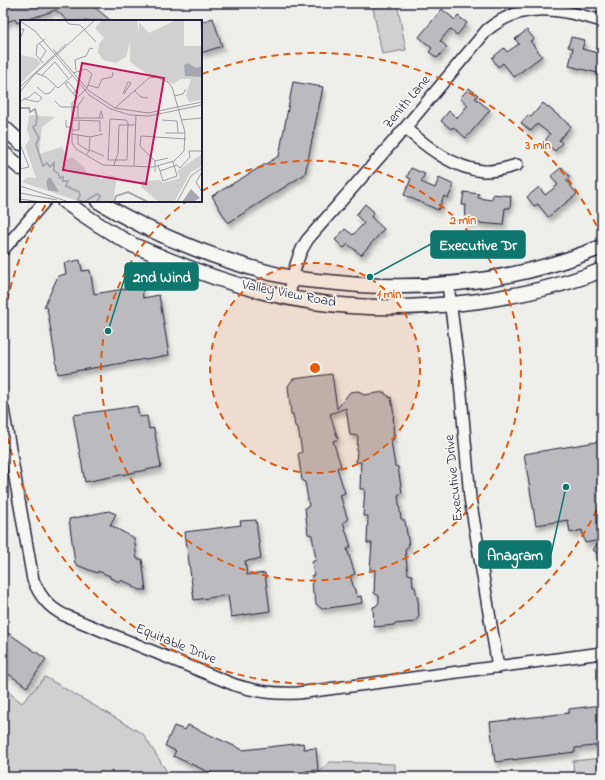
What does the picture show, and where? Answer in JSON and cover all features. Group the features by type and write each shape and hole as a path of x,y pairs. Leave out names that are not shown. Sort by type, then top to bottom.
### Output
{"main road":[{"path":"3,127 20,141"},
{"path":"3,153 20,167"},
{"name":"Valley View Road","path":"65,202 91,220 133,245 225,281 313,302 363,307 450,305 542,290 602,270"},
{"name":"Valley View Road","path":"100,202 159,235 222,258 293,278 348,285 396,287 430,286 496,279 558,263 602,248"}],"street":[{"name":"Zenith Lane","path":"289,297 298,257 308,239 496,21 507,14 533,7 546,7 602,21"},
{"path":"405,128 423,144 446,158 464,166 483,171 499,170 517,165"},
{"path":"3,250 44,202"},
{"name":"Executive Drive","path":"448,284 459,371 470,498 498,667"},
{"name":"Equitable Drive","path":"3,409 34,580 38,592 45,602 58,612 235,685 256,691 276,694 298,693 602,653"}],"shaded area":[{"path":"397,3 406,50 382,54 373,8"},
{"path":"45,677 143,734 169,775 179,777 3,777 3,688 22,703"},
{"path":"602,758 602,777 574,777 573,761"},
{"path":"330,762 395,764 395,777 313,777"}],"building":[{"path":"3,3 90,3 110,20 67,20 56,10 26,20 20,20 20,22 17,23 15,19 3,23"},
{"path":"442,9 455,20 458,16 467,23 457,35 450,29 440,41 447,47 437,58 429,52 432,48 419,37"},
{"path":"213,18 222,46 202,53 202,22"},
{"path":"527,30 534,39 530,41 542,56 514,77 503,63 498,67 492,58 504,48 507,52 519,44 515,39"},
{"path":"571,37 585,40 582,49 602,54 602,74 569,66 573,48 568,47"},
{"path":"293,82 323,87 305,174 228,223 212,196 279,156"},
{"path":"469,88 478,95 475,98 490,110 466,138 453,127 451,129 441,121 449,111 457,118 468,105 460,98"},
{"path":"543,103 571,126 559,140 562,143 555,151 544,142 550,134 537,124 531,131 521,123 528,115 531,117"},
{"path":"562,167 570,177 566,180 577,194 548,217 538,204 534,206 527,197 539,187 545,195 558,185 551,176"},
{"path":"411,168 425,174 421,182 435,188 439,178 454,185 448,198 444,196 438,210 404,195 411,179 407,177"},
{"path":"464,192 479,194 478,198 492,200 493,194 511,196 510,208 505,208 503,225 465,222 466,205 462,205"},
{"path":"365,204 374,212 371,217 384,229 361,255 348,244 344,248 335,240 345,229 353,235 364,223 356,215"},
{"path":"80,260 82,271 90,270 94,294 142,286 143,298 159,295 169,355 58,374 47,307 44,307 58,276 66,274 64,263"},
{"path":"332,374 337,409 350,392 359,391 363,395 385,392 389,398 391,397 394,416 394,439 391,441 395,466 398,467 402,493 398,495 401,519 405,521 409,546 405,549 408,574 412,575 413,587 415,587 419,606 419,616 415,622 374,627 373,607 379,602 379,596 374,593 375,570 370,570 372,543 367,543 368,516 363,516 365,489 360,489 361,462 356,462 358,436 350,435 346,408 330,414 338,439 333,441 341,466 337,468 345,493 340,495 348,520 343,522 351,547 347,549 355,574 350,576 357,597 361,596 362,603 322,609 316,604 315,594 313,594 312,575 314,575 312,562 316,560 312,535 308,534 305,508 309,506 305,482 302,480 298,454 302,452 298,428 295,426 293,414 291,414 288,386 293,379"},
{"path":"137,406 139,417 147,416 149,429 154,428 161,467 85,482 73,415"},
{"path":"602,441 602,557 593,550 600,540 585,543 582,530 570,533 568,520 536,525 524,454"},
{"path":"109,511 116,514 110,525 134,538 137,559 142,559 146,590 132,587 133,585 120,580 120,582 110,578 110,576 98,571 97,573 75,563 69,519"},
{"path":"256,520 261,559 245,561 247,575 265,573 270,611 231,617 228,595 194,600 185,532 241,525 240,521"},
{"path":"8,633 46,659 27,687 3,670 3,640"},
{"path":"602,705 602,745 575,748 575,752 495,762 490,722 569,713 569,709"},
{"path":"188,725 243,750 303,743 304,749 316,748 318,770 306,771 307,777 220,777 173,756 176,751 165,746 174,726 185,730"}],"place":[{"name":"Executive Dr","path":"370,277"},
{"name":"2nd Wind","path":"108,331"},
{"name":"Anagram","path":"566,487"}]}
